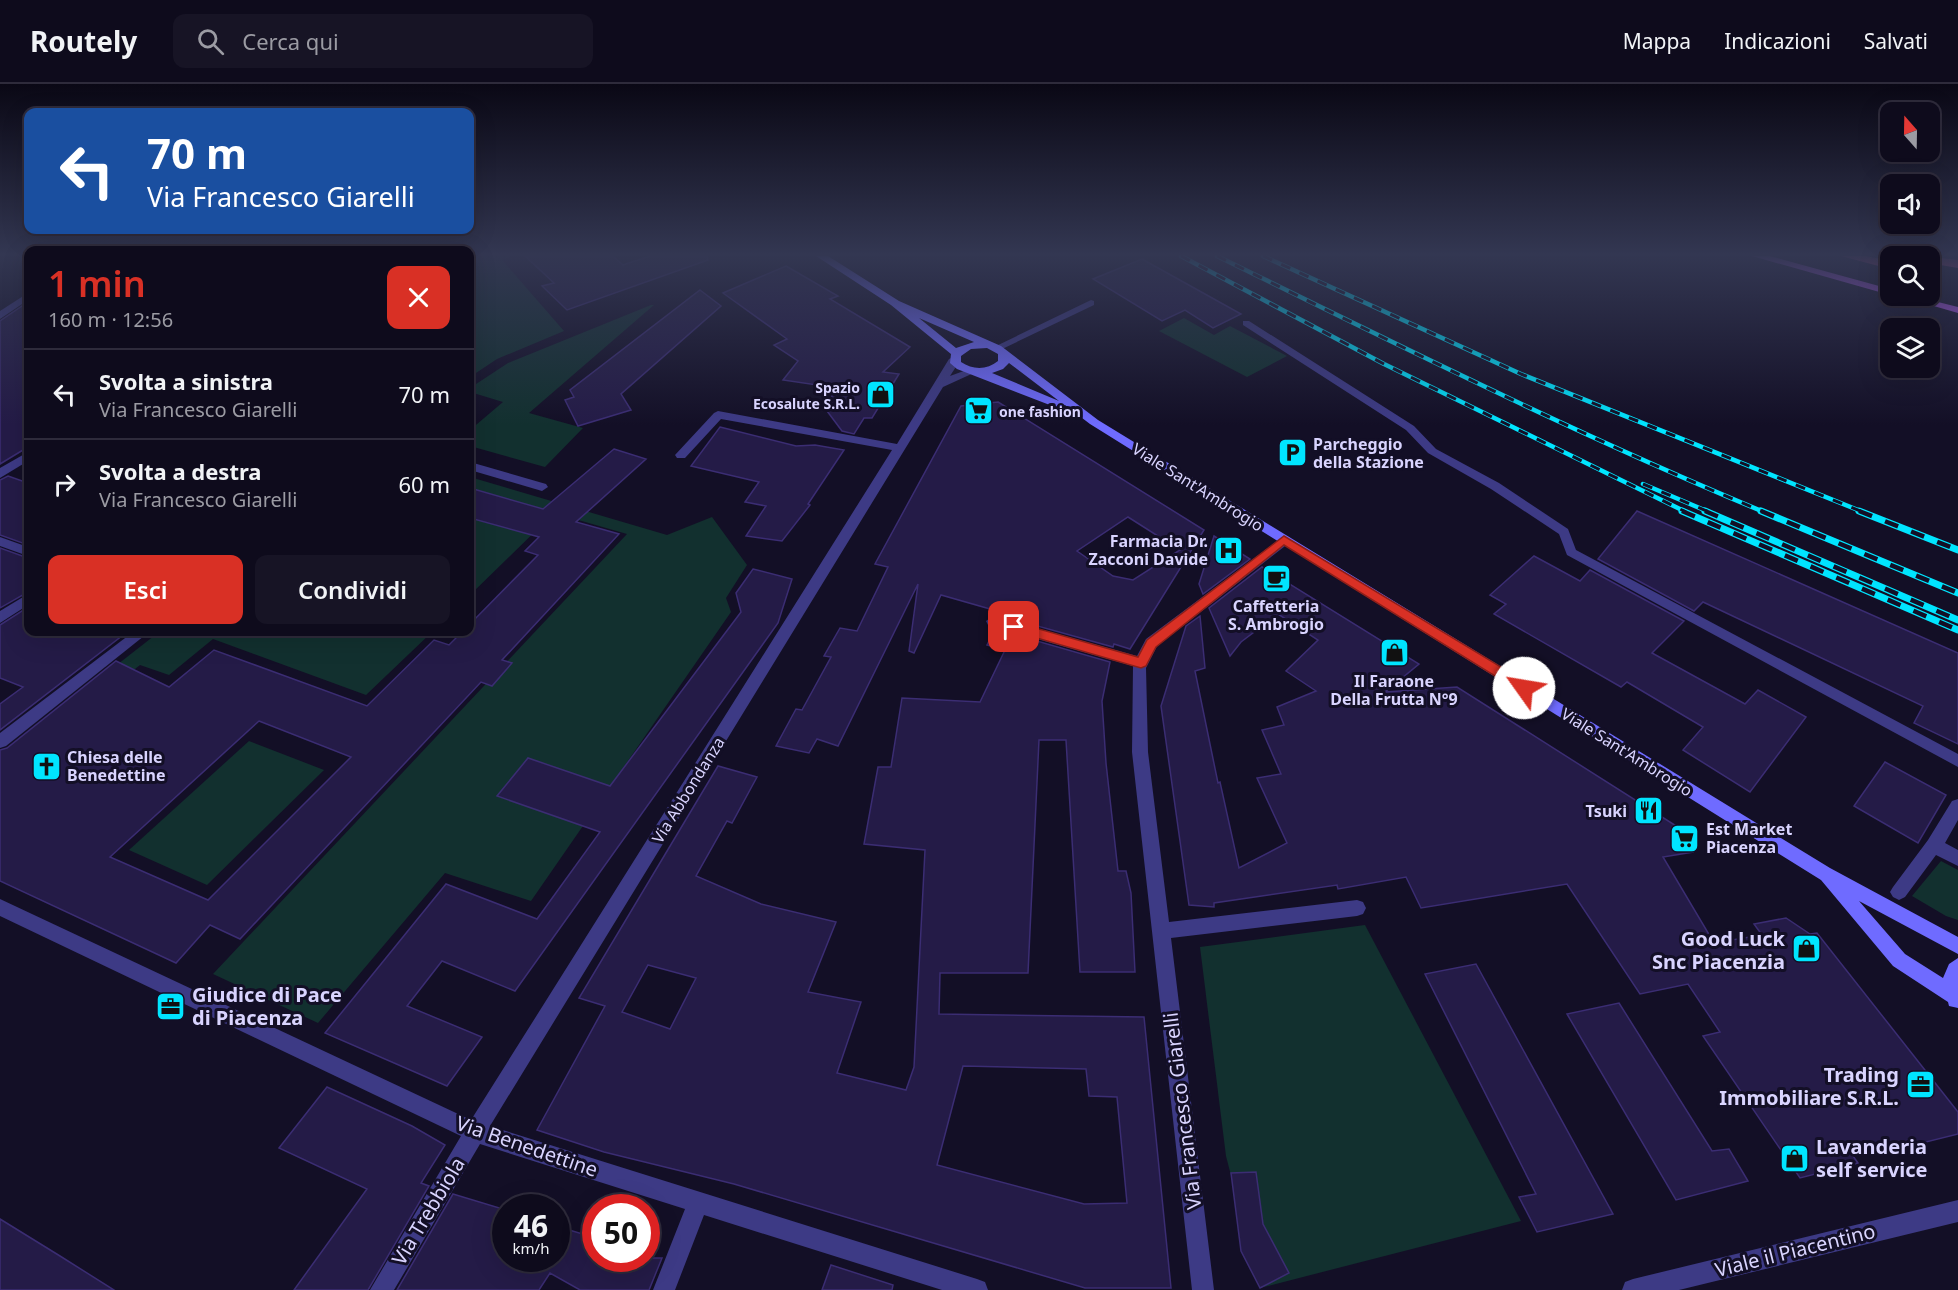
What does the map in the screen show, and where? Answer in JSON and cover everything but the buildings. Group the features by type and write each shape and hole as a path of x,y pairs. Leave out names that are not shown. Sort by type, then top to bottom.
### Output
{"main road":[{"name":"Viale Sant'Ambrogio","path":"906,312 955,356 960,367 1094,422"},
{"name":"Viale Sant'Ambrogio","path":"915,312 996,349 1094,422 1284,540 1824,873 1958,946"},
{"path":"955,356 973,345 996,349 1004,362 1000,366 976,372"},
{"name":"Viale Sant'Ambrogio","path":"1824,873 1899,960 1956,1000"},
{"path":"1956,1000 1951,983 1953,972 1958,967"}],"street":[{"name":"Via Abbondanza","path":"475,1132 901,448 955,356"},
{"path":"939,385 976,372"},
{"path":"681,455 718,415 901,448"},
{"path":"0,474 24,459"},
{"path":"474,467 542,487"},
{"path":"993,621 1141,663 1151,644 1284,540"},
{"path":"0,541 24,550"},
{"path":"0,618 24,602"},
{"path":"0,742 137,636"},
{"name":"Via Francesco Giarelli","path":"1141,663 1139,668 1140,752 1203,1290"},
{"path":"1899,892 1934,845 1958,806"},
{"path":"1934,845 1958,859"},
{"name":"Via Benedettine","path":"0,907 475,1132 976,1290"},
{"path":"1161,931 1357,908"},
{"name":"Via Trebbiola","path":"381,1290 475,1132"},
{"path":"664,1290 698,1202"},
{"name":"Viale il Piacentino","path":"1633,1290 1958,1210"}],"lane":[{"path":"996,349 1072,312"},
{"path":"1246,323 1410,428 1432,451 1495,486 1564,531 1571,552 1958,761"}],"green space":[{"path":"474,312 548,312 564,331 497,359 474,374"},
{"path":"633,312 646,312 529,413 583,428 545,467 474,447 474,427 503,402 474,393 474,385 508,363"},
{"path":"1184,318 1214,335 1230,326 1287,356 1247,377 1159,331"},
{"path":"474,478 667,535 712,517 747,565 726,598 731,612 531,901 445,873 318,1023 213,974 627,534 554,513 474,591"},
{"path":"154,636 428,636 366,695 213,639 169,675 140,665 111,688 95,682"},
{"path":"249,741 324,770 207,885 129,850"},
{"path":"1941,861 1958,870 1958,920 1946,916 1912,896"},
{"path":"1365,925 1521,1221 1260,1288 1226,1156 1200,947"}],"railway":[{"path":"1287,312 1384,364 1686,512"},
{"path":"1332,312 1557,421 1764,512"},
{"path":"1386,312 1521,374 1863,512"},
{"path":"1643,484 1709,512"},
{"path":"1682,511 1958,630"},
{"path":"1705,511 1958,620"},
{"path":"1761,511 1958,593"},
{"path":"1859,511 1958,550"}],"place":[{"name":"Spazio Ecosalute S.R.L.","path":"881,395"},
{"name":"one fashion","path":"978,411"},
{"name":"Parcheggio della Stazione","path":"1292,453"},
{"name":"Farmacia Dr. Zacconi Davide","path":"1229,550"},
{"name":"Caffetteria S. Ambrogio","path":"1276,578"},
{"name":"Il Faraone Della Frutta N°9","path":"1394,653"},
{"name":"Chiesa delle Benedettine","path":"46,766"},
{"name":"Tsuki","path":"1648,811"},
{"name":"Est Market Piacenza","path":"1685,838"},
{"name":"Good Luck Snc Piacenzia","path":"1806,949"},
{"name":"Giudice di Pace di Piacenza","path":"171,1006"},
{"name":"Trading Immobiliare S.R.L.","path":"1920,1085"},
{"name":"Lavanderia self service","path":"1795,1158"}],"route":[{"path":"1014,627 1141,663 1151,644 1260,556 1284,540 1524,688"}]}
